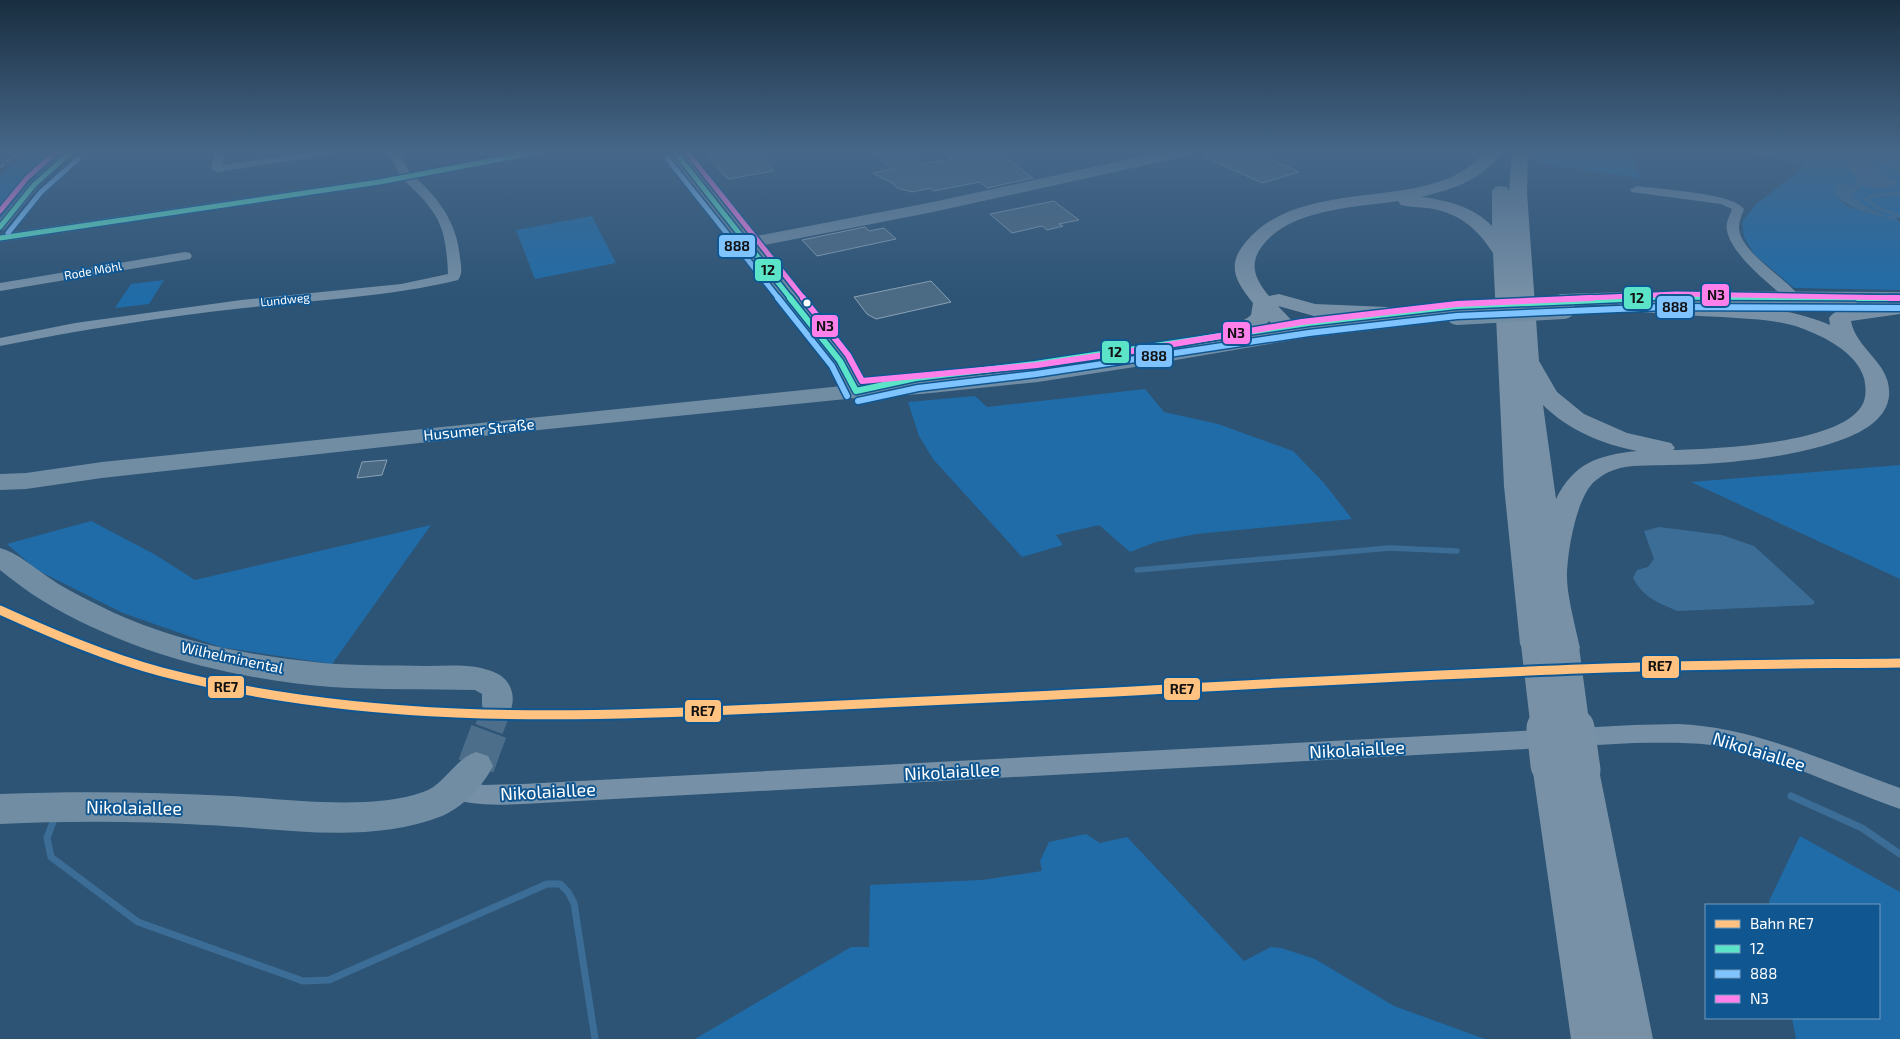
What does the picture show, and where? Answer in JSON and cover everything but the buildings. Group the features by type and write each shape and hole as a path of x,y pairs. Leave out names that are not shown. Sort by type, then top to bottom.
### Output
{"highway":[{"path":"1298,327 1271,301 1244,270 1245,257 1250,247 1257,236 1265,230 1302,213 1329,206 1371,200"},
{"path":"1503,200 1502,253 1509,404 1525,574 1550,646"},
{"path":"1519,200 1523,252 1526,357 1552,578"},
{"path":"1353,203 1413,201 1455,210 1471,218 1489,233 1502,253"},
{"path":"1271,301 1322,311 1387,313"},
{"path":"1231,334 1260,319 1271,301"},
{"path":"1594,1039 1566,768 1550,646 1552,578 1565,507 1580,481 1592,471 1607,463 1635,459 1770,450 1815,441 1843,431 1865,418 1877,399 1878,389 1874,372 1862,356 1839,333 1801,303"},
{"path":"1628,306 1778,315 1839,333"},
{"path":"1839,333 1840,318 1849,313 1900,308"},
{"path":"1526,357 1551,400 1565,412 1588,426 1619,440 1656,448 1726,454"},
{"path":"1566,768 1631,1039"}],"main road":[{"path":"714,200 840,361 856,391"},
{"path":"748,243 966,200"},
{"name":"Husumer Straße","path":"0,482 26,481 102,470 856,391 922,387 1038,374 1141,360 1298,327 1387,313 1665,297 1900,308"},
{"name":"Husumer Straße","path":"1563,304 1628,306 1801,303 1900,298"},
{"name":"Husumer Straße","path":"856,391 916,378 1035,364 1231,334 1456,310"},
{"name":"Husumer Straße","path":"0,468 102,470"},
{"name":"Wilhelminental","path":"0,557 53,594 108,622 162,643 207,655 270,668 332,675 476,678 488,681 494,687 498,694 498,705"},
{"name":"Nikolaiallee","path":"0,809 60,806 379,816 426,807 465,778"}],"street":[{"path":"0,227 21,200"},
{"path":"0,238 254,200"},
{"name":"Lundweg","path":"0,342 75,327 241,304 401,288 453,277 455,274 453,241 444,219 431,200"},
{"path":"1719,200 1736,206 1738,209 1734,220 1733,232 1745,251 1762,269 1801,303"},
{"name":"Rode Möhl","path":"0,287 185,256"},
{"name":"Nikolaiallee","path":"465,778 484,795 523,794 1634,734 1690,733 1722,738 1774,754 1900,799"}],"shaded area":[{"path":"0,200 16,200 0,220"},
{"path":"1761,200 1841,200 1849,206 1888,217 1855,200 1900,200 1900,218 1895,218 1900,222 1900,290 1794,288 1754,254 1744,237 1742,222"},
{"path":"1842,200 1855,200 1888,217 1874,215"},
{"path":"592,216 616,263 535,279 516,230"},
{"path":"164,280 149,304 115,308 131,284"},
{"path":"1145,389 1164,412 1218,424 1293,451 1324,483 1352,519 1196,534 1156,542 1130,552 1099,525 1056,535 1063,545 1022,557 933,459 919,436 908,402 975,396 987,407"},
{"path":"1900,465 1900,579 1691,482"},
{"path":"91,521 154,554 195,580 431,525 332,664 220,647 123,613 37,570 7,544"},
{"path":"1659,527 1722,535 1754,546 1815,602 1812,605 1677,611 1663,605 1646,595 1633,578 1637,570 1648,567 1654,559 1644,531"},
{"path":"1086,834 1100,843 1127,837 1244,961 1271,947 1281,948 1315,959 1394,1006 1485,1039 695,1039 851,947 869,947 870,885 982,880 1042,871 1040,861 1049,842"},
{"path":"1800,836 1900,892 1900,1039 1796,1039 1792,1019 1880,1019 1880,904 1770,904 1769,901"}],"waterway":[{"path":"1868,200 1878,208 1900,216"},
{"path":"1888,217 1895,218"},
{"path":"1137,570 1390,548 1457,551"},
{"path":"1791,796 1862,828 1900,854"},
{"path":"53,822 47,838 51,857 138,922 303,981 329,980 547,884 560,884 568,892 574,903 595,1039"}],"tunnel":[{"path":"489,729 498,705"},
{"path":"476,766 490,728"}],"rail line":[{"name":"RE7","path":"0,610 100,652 162,672 231,688 300,700 369,708 507,715 717,711 1640,667 1900,663"}],"transit line":[{"name":"N3","path":"0,211 9,200"},
{"name":"12","path":"0,227 21,200"},
{"name":"888","path":"8,233 34,200"},
{"name":"12","path":"0,238 254,200"},
{"name":"888","path":"701,200 832,366 847,396"},
{"name":"12","path":"713,200 840,361 856,391"},
{"name":"N3","path":"725,200 848,355 862,381 1037,365 1139,350 1302,322 1457,304 1676,294 1900,298"},
{"name":"12","path":"856,391 916,378 1035,364 1308,323 1456,306 1665,297 1900,298"},
{"name":"888","path":"858,401 918,388 1036,374 1309,333 1457,316 1665,307 1900,308"}]}
